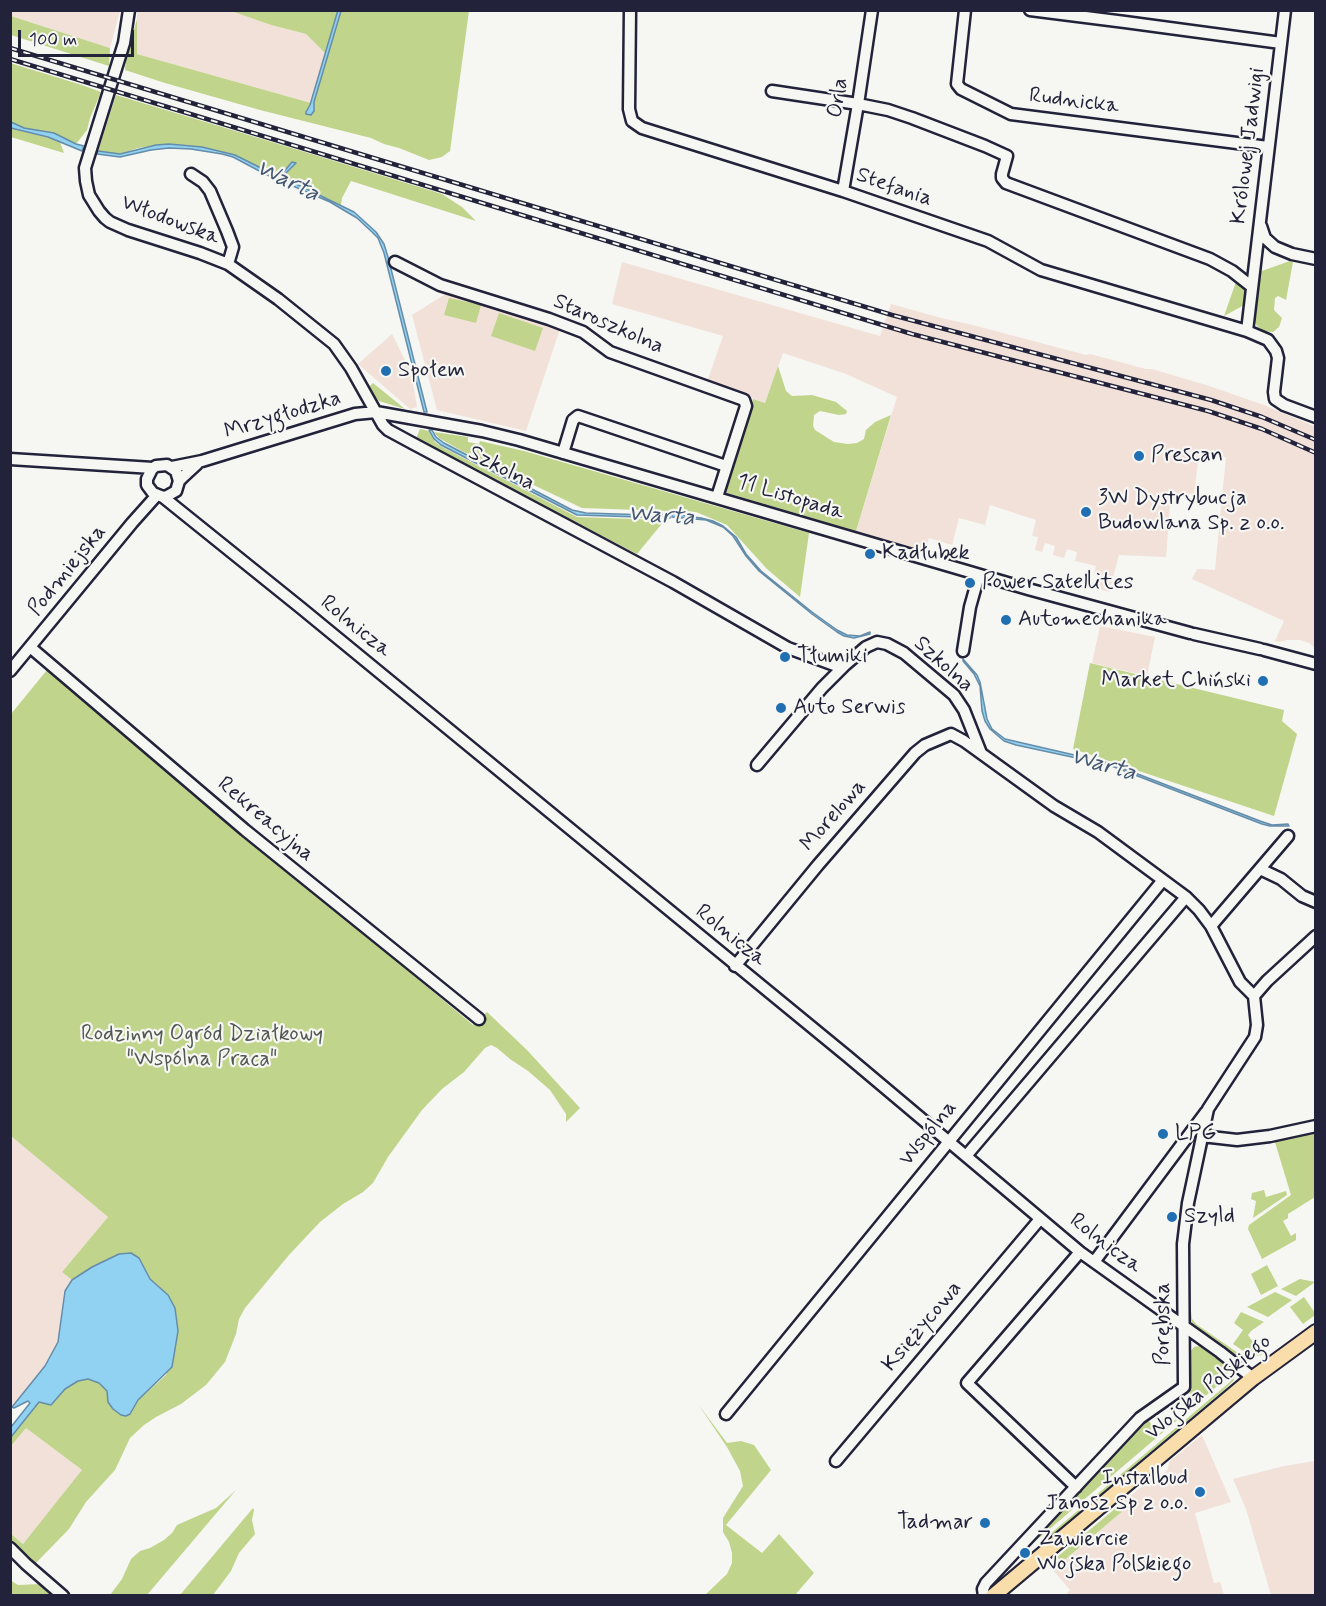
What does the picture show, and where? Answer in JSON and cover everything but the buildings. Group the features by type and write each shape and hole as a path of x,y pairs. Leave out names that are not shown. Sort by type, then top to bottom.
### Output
{"main road":[{"name":"Wojska Polskiego","path":"993,1596 1253,1378 1316,1332"}],"street":[{"name":"Włodowska","path":"129,10 124,43 85,174 88,193 99,211 110,222 128,230 228,264 278,299 334,344 351,368 376,412"},
{"name":"Stefania","path":"630,10 629,109 630,117 635,124 843,191 988,242 1041,270 1247,331 1268,340 1278,358 1275,399 1284,405 1316,417"},
{"name":"Orla","path":"843,191 872,10"},
{"name":"Rudnicka","path":"965,10 957,84 961,89 1011,114 1268,147"},
{"path":"1030,10 1126,16 1281,43"},
{"name":"Królowej Jadwigi","path":"1247,331 1285,10"},
{"path":"772,91 858,104 903,115 1007,156 1002,174 1006,183 1210,259 1232,271 1251,286"},
{"path":"191,174 200,179 210,190 228,231 233,247 228,264"},
{"path":"1260,223 1266,240 1275,247 1292,254 1316,259"},
{"name":"Staroszkolna","path":"395,262 440,285 549,319 583,332 610,352 744,400 746,406 717,497"},
{"name":"11 Listopada","path":"376,412 501,436 1192,634 1316,664"},
{"name":"Szkolna","path":"376,412 384,427 673,582 788,648 837,666 845,665 866,647 877,642 887,644 904,653 954,695 964,710 981,753"},
{"name":"Mrzygłodzka","path":"172,467 356,414 376,412"},
{"path":"563,453 573,420 578,416 726,466"},
{"path":"400,436 415,419"},
{"path":"10,459 153,468"},
{"name":"Mrzygłodzka","path":"177,486 202,460"},
{"path":"162,464 172,467 176,471 177,486 172,494 160,496 149,489 148,474 153,468 162,464"},
{"path":"119,466 147,482"},
{"name":"Podmiejska","path":"132,523 147,482"},
{"name":"Rolnicza","path":"177,486 187,516"},
{"name":"Rolnicza","path":"160,496 310,615 949,1141 1080,1252 1253,1378"},
{"name":"Podmiejska","path":"10,671 132,523 160,496"},
{"path":"963,651 970,607 979,574"},
{"name":"Rekreacyjna","path":"30,647 245,830 479,1019"},
{"path":"757,765 822,688 845,665"},
{"name":"Morelowa","path":"735,966 818,864 915,753 925,745 951,734 981,753"},
{"path":"981,753 1054,806 1098,832 1186,897 1211,926 1240,982 1254,996 1316,936"},
{"path":"1211,926 1287,836"},
{"path":"1260,869 1281,879 1302,896 1316,902"},
{"name":"Wspólna","path":"726,1414 1164,880"},
{"path":"966,1156 1186,897"},
{"name":"Porębska","path":"1076,1487 1140,1418 1184,1387 1183,1244 1188,1203 1208,1109 1255,1037 1257,1025 1254,996"},
{"path":"1094,1262 1208,1109"},
{"path":"1202,1136 1237,1140 1270,1136 1316,1126"},
{"name":"Księżycowa","path":"836,1461 1040,1219"},
{"path":"984,1596 983,1589 986,1583 1076,1487 967,1383 1080,1252"},
{"path":"10,1548 63,1596"}],"shaded area":[{"path":"11,11 120,11 110,48 11,16"},
{"path":"137,11 231,11 306,34 325,53 311,103 137,54"},
{"path":"622,262 880,336 891,304 1086,355 1090,354 1152,369 1264,405 1316,427 1315,648 1300,640 1275,641 1284,621 1192,579 1197,569 1215,570 1226,457 1206,455 1204,463 1198,462 1194,494 1171,493 1166,557 1119,555 1109,592 1096,588 1099,576 1094,574 1096,566 1075,561 1077,552 1067,549 1064,558 1053,555 1055,546 1045,543 1042,552 1035,550 1038,537 1032,536 1036,520 990,505 985,525 959,518 952,545 929,538 925,551 856,531 897,397 846,374 783,353 765,403 707,382 723,336 612,304"},
{"path":"447,293 560,329 526,431 437,410 412,315"},
{"path":"392,334 411,372 417,407 410,409 358,364"},
{"path":"1100,626 1155,637 1147,676 1092,663"},
{"path":"11,1136 108,1217 63,1271 72,1280 64,1291 58,1342 45,1366 11,1409"},
{"path":"26,1428 83,1471 23,1544 11,1534 11,1446"},
{"path":"1202,1435 1231,1502 1195,1513 1214,1583 1220,1582 1224,1595 1070,1595 1067,1593 1070,1590 1053,1570 1124,1510 1122,1503 1153,1477 1159,1477 1168,1469 1169,1462"},
{"path":"1315,1461 1315,1595 1271,1595 1246,1509 1233,1479"}],"green space":[{"path":"231,11 338,11 325,53 306,34"},
{"path":"341,11 469,11 450,151 442,157 429,160 371,138 260,110 125,70 137,19 137,54 311,103 306,112 314,107 313,102"},
{"path":"11,16 110,48 109,66 11,35"},
{"path":"10,63 101,92 87,130 76,144 54,133 23,128 11,122"},
{"path":"116,95 442,194 462,207 476,221 351,181 341,205 281,177 296,163 292,162 282,174 278,175 235,155 202,147 165,144 138,148 120,154 98,151"},
{"path":"10,128 60,142 64,153 11,137"},
{"path":"1290,261 1293,262 1286,300 1278,296 1275,298 1274,310 1282,318 1279,327 1273,332 1264,331 1257,326 1253,318 1259,272"},
{"path":"1237,279 1246,289 1246,304 1224,316"},
{"path":"449,298 481,305 476,323 444,315"},
{"path":"499,313 543,328 535,351 491,336"},
{"path":"778,366 786,391 792,396 812,395 836,402 847,411 846,414 839,415 820,411 814,415 815,430 834,442 857,443 864,439 866,430 875,422 891,415 856,531 724,492 753,399 765,403"},
{"path":"373,383 405,409 379,401 369,387"},
{"path":"420,429 429,431 435,442 442,447 577,517 665,520 637,554 416,439"},
{"path":"434,432 468,437 468,442 479,444 480,441 524,451 809,533 800,597 767,569 727,525 696,512 582,508 462,451 439,438"},
{"path":"1090,663 1284,710 1282,721 1297,734 1274,816 1073,749"},
{"name":"Rodzinny Ogród Działkowy \"Wspólna Praca\"","path":"47,670 473,1025 487,1012 527,1050 580,1108 566,1122 566,1114 550,1090 497,1048 491,1045 485,1048 464,1072 442,1089 422,1110 388,1157 373,1183 320,1222 289,1255 245,1308 239,1319 225,1362 206,1385 181,1404 144,1425 130,1438 115,1470 86,1502 69,1529 35,1564 11,1542 11,1534 23,1544 82,1470 26,1428 11,1446 11,1437 39,1402 56,1400 65,1388 88,1379 99,1383 107,1391 108,1402 130,1414 138,1400 166,1375 178,1331 175,1308 168,1295 150,1279 139,1258 119,1254 72,1280 62,1272 108,1217 11,1136 11,714"},
{"path":"1315,1131 1315,1197 1288,1214 1288,1218 1283,1221 1291,1236 1296,1233 1296,1240 1262,1259 1248,1229 1249,1225 1291,1195 1274,1139"},
{"path":"1264,1190 1266,1197 1286,1191 1287,1195 1253,1218 1256,1201 1251,1199 1252,1193"},
{"path":"1267,1265 1278,1286 1261,1295 1251,1274"},
{"path":"1300,1279 1315,1282 1296,1296 1281,1289"},
{"path":"1275,1292 1292,1300 1268,1317 1247,1307"},
{"path":"1304,1297 1315,1315 1303,1324 1290,1307"},
{"path":"1187,1304 1190,1304 1192,1319 1196,1324 1241,1355 1238,1358 1194,1326 1189,1317"},
{"path":"1241,1312 1264,1322 1248,1335 1262,1355 1249,1355 1233,1344 1243,1330 1234,1323"},
{"path":"1200,1346 1230,1369 1223,1381 1025,1550 1023,1549 1128,1438 1148,1420 1159,1434 1190,1407 1190,1352 1194,1347"},
{"path":"1235,1372 1234,1380 1224,1390 1055,1533 1043,1540 1230,1382"},
{"path":"698,1404 727,1443 741,1441 754,1445 771,1470 726,1525 762,1553 779,1534 814,1573 795,1595 705,1595 727,1574 732,1563 729,1542 723,1532 723,1518 743,1486 740,1471 727,1447"},
{"path":"236,1490 147,1595 110,1595 122,1579 131,1559 140,1551 164,1540 177,1525 216,1508"},
{"path":"1122,1503 1124,1510 1061,1563 1057,1557"},
{"path":"253,1508 252,1520 255,1534 239,1553 231,1571 213,1595 180,1595"},
{"path":"10,1580 18,1585 41,1584 58,1595 11,1595"}],"water":[{"path":"338,10 341,11 314,102 314,111 311,115 306,114 310,105"},
{"path":"11,122 24,128 54,133 84,146 82,151 48,137 11,128"},
{"name":"Warta","path":"169,144 202,147 235,155 278,175 282,174 292,162 296,163 282,177 354,212 376,232 384,244 388,257 427,412 424,412 384,253 378,238 357,218 330,202 265,174 233,157 191,149 169,148 120,157 97,154 98,151 120,154"},
{"name":"Warta","path":"429,430 432,430 436,437 444,443 572,510 586,513 649,515 656,512 670,515 670,518 577,515 441,445"},
{"path":"672,514 701,518 723,526 736,537 746,554 761,571 812,612 847,635 860,636 870,632 870,634 854,638 837,632 759,571 746,556 733,536 723,527 706,520 672,517"},
{"path":"963,659 980,682 987,719 992,729 1005,739 1109,763 1260,821 1272,825 1288,824 1289,826 1270,826 1262,824 1109,765 1004,741 990,729 985,721 980,686"},
{"path":"131,1253 139,1258 150,1279 168,1295 175,1308 178,1331 172,1367 138,1400 130,1414 126,1416 113,1409 108,1402 107,1391 99,1383 88,1379 78,1381 65,1389 51,1405 39,1402 11,1437 11,1427 30,1403 28,1401 12,1407 45,1366 58,1342 65,1291 72,1280 119,1254"}],"railway":[{"path":"10,48 892,315 1211,400 1262,417 1316,440"},
{"path":"10,59 912,334 1208,411 1262,429 1316,453"}],"place":[{"name":"Społem","path":"386,371"},
{"name":"Prescan","path":"1139,456"},
{"name":"3W Dystrybucja Budowlana Sp. z o.o.","path":"1086,512"},
{"name":"Kadłubek","path":"870,554"},
{"name":"Power Satellites","path":"970,583"},
{"name":"Automechanika","path":"1006,620"},
{"name":"Tłumiki","path":"785,657"},
{"name":"Market Chiński","path":"1263,681"},
{"name":"Auto Serwis","path":"781,708"},
{"name":"LPG","path":"1163,1134"},
{"name":"Szyld","path":"1172,1217"},
{"name":"Instalbud Janosz Sp z o.o.","path":"1200,1492"},
{"name":"Tadmar","path":"985,1523"},
{"name":"Zawiercie Wojska Polskiego","path":"1025,1553"}]}
